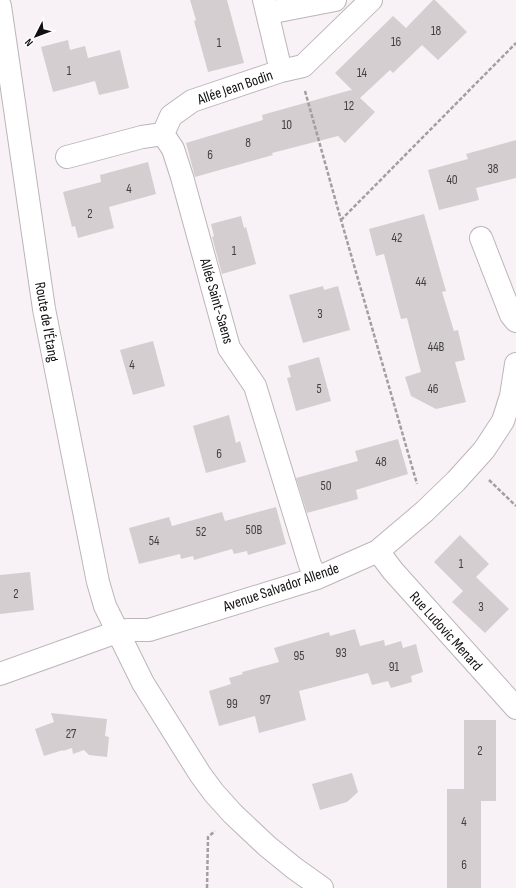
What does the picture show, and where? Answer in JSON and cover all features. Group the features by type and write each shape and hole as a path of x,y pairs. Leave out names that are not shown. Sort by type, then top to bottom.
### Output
{"street":[{"path":"290,69 266,7 335,0"},
{"name":"Allée Jean Bodin","path":"163,134 171,116 192,101 303,66 371,0"},
{"name":"Route de l'Étang","path":"0,6 45,316 98,582 105,606 143,683 200,774 214,793 233,814 267,846 322,888"},
{"path":"67,158 142,137 163,134"},
{"name":"Allée Saint-Saens","path":"163,134 173,149 182,177 229,348 255,386 310,565 317,578"},
{"path":"481,238 511,315 516,321"},
{"name":"Avenue Salvador Allende","path":"0,674 117,632 126,630 149,630 317,578 378,552 425,511 456,481 484,450 503,421 511,396 516,364"},
{"name":"Rue Ludovic Menard","path":"378,552 393,571 516,708"}],"path":[{"path":"341,220 516,43"},
{"path":"290,69 341,220 425,511"},
{"path":"472,463 516,506"},
{"path":"207,888 208,837 233,814"}],"building":[{"path":"190,0 227,0 244,63 208,72 194,21 196,20"},
{"path":"433,0 435,0 467,32 438,60 422,45 393,73 390,70 360,98 375,112 345,143 338,136 272,153 273,155 195,177 186,143 263,120 262,115 351,90 353,91 335,73 393,16 406,28"},
{"path":"68,40 70,50 85,46 88,58 120,50 129,88 99,95 95,81 53,92 41,47"},
{"path":"516,140 516,178 476,188 479,200 439,210 428,170 468,159 466,154"},
{"path":"148,162 156,194 109,207 114,228 78,238 75,226 72,227 63,192 101,182 100,175"},
{"path":"424,214 446,291 442,292 454,331 458,330 465,360 455,362 466,402 436,409 411,396 405,377 421,372 407,318 401,319 384,254 376,256 369,229"},
{"path":"241,216 244,228 246,227 256,264 222,274 212,237 214,236 211,224"},
{"path":"323,286 324,290 338,286 350,330 303,343 289,295"},
{"path":"153,341 165,386 133,395 120,350"},
{"path":"319,357 331,401 296,411 287,378 291,377 288,366"},
{"path":"229,415 236,443 240,441 246,462 206,473 193,426"},
{"path":"398,439 408,474 356,490 358,499 307,513 296,478 358,461 355,451"},
{"path":"276,507 286,544 248,555 247,551 234,554 232,549 194,560 193,556 181,559 180,554 139,564 129,528 169,517 172,526 222,512 225,521"},
{"path":"460,535 489,564 476,577 509,609 485,633 452,602 463,591 434,562"},
{"path":"30,572 34,610 0,614 0,575"},
{"path":"355,629 360,646 384,640 385,646 401,641 403,648 416,644 423,672 411,676 412,682 391,688 388,681 372,685 368,673 299,691 306,720 259,733 255,716 219,726 209,691 231,684 229,678 243,674 242,672 279,662 274,648 329,632 330,636"},
{"path":"51,713 107,719 105,736 109,737 107,757 89,755 84,750 73,754 72,748 44,756 35,729 54,722"},
{"path":"464,720 496,720 496,801 481,801 481,888 447,888 447,789 464,789"},
{"path":"352,773 358,792 347,802 320,810 312,784"}]}
